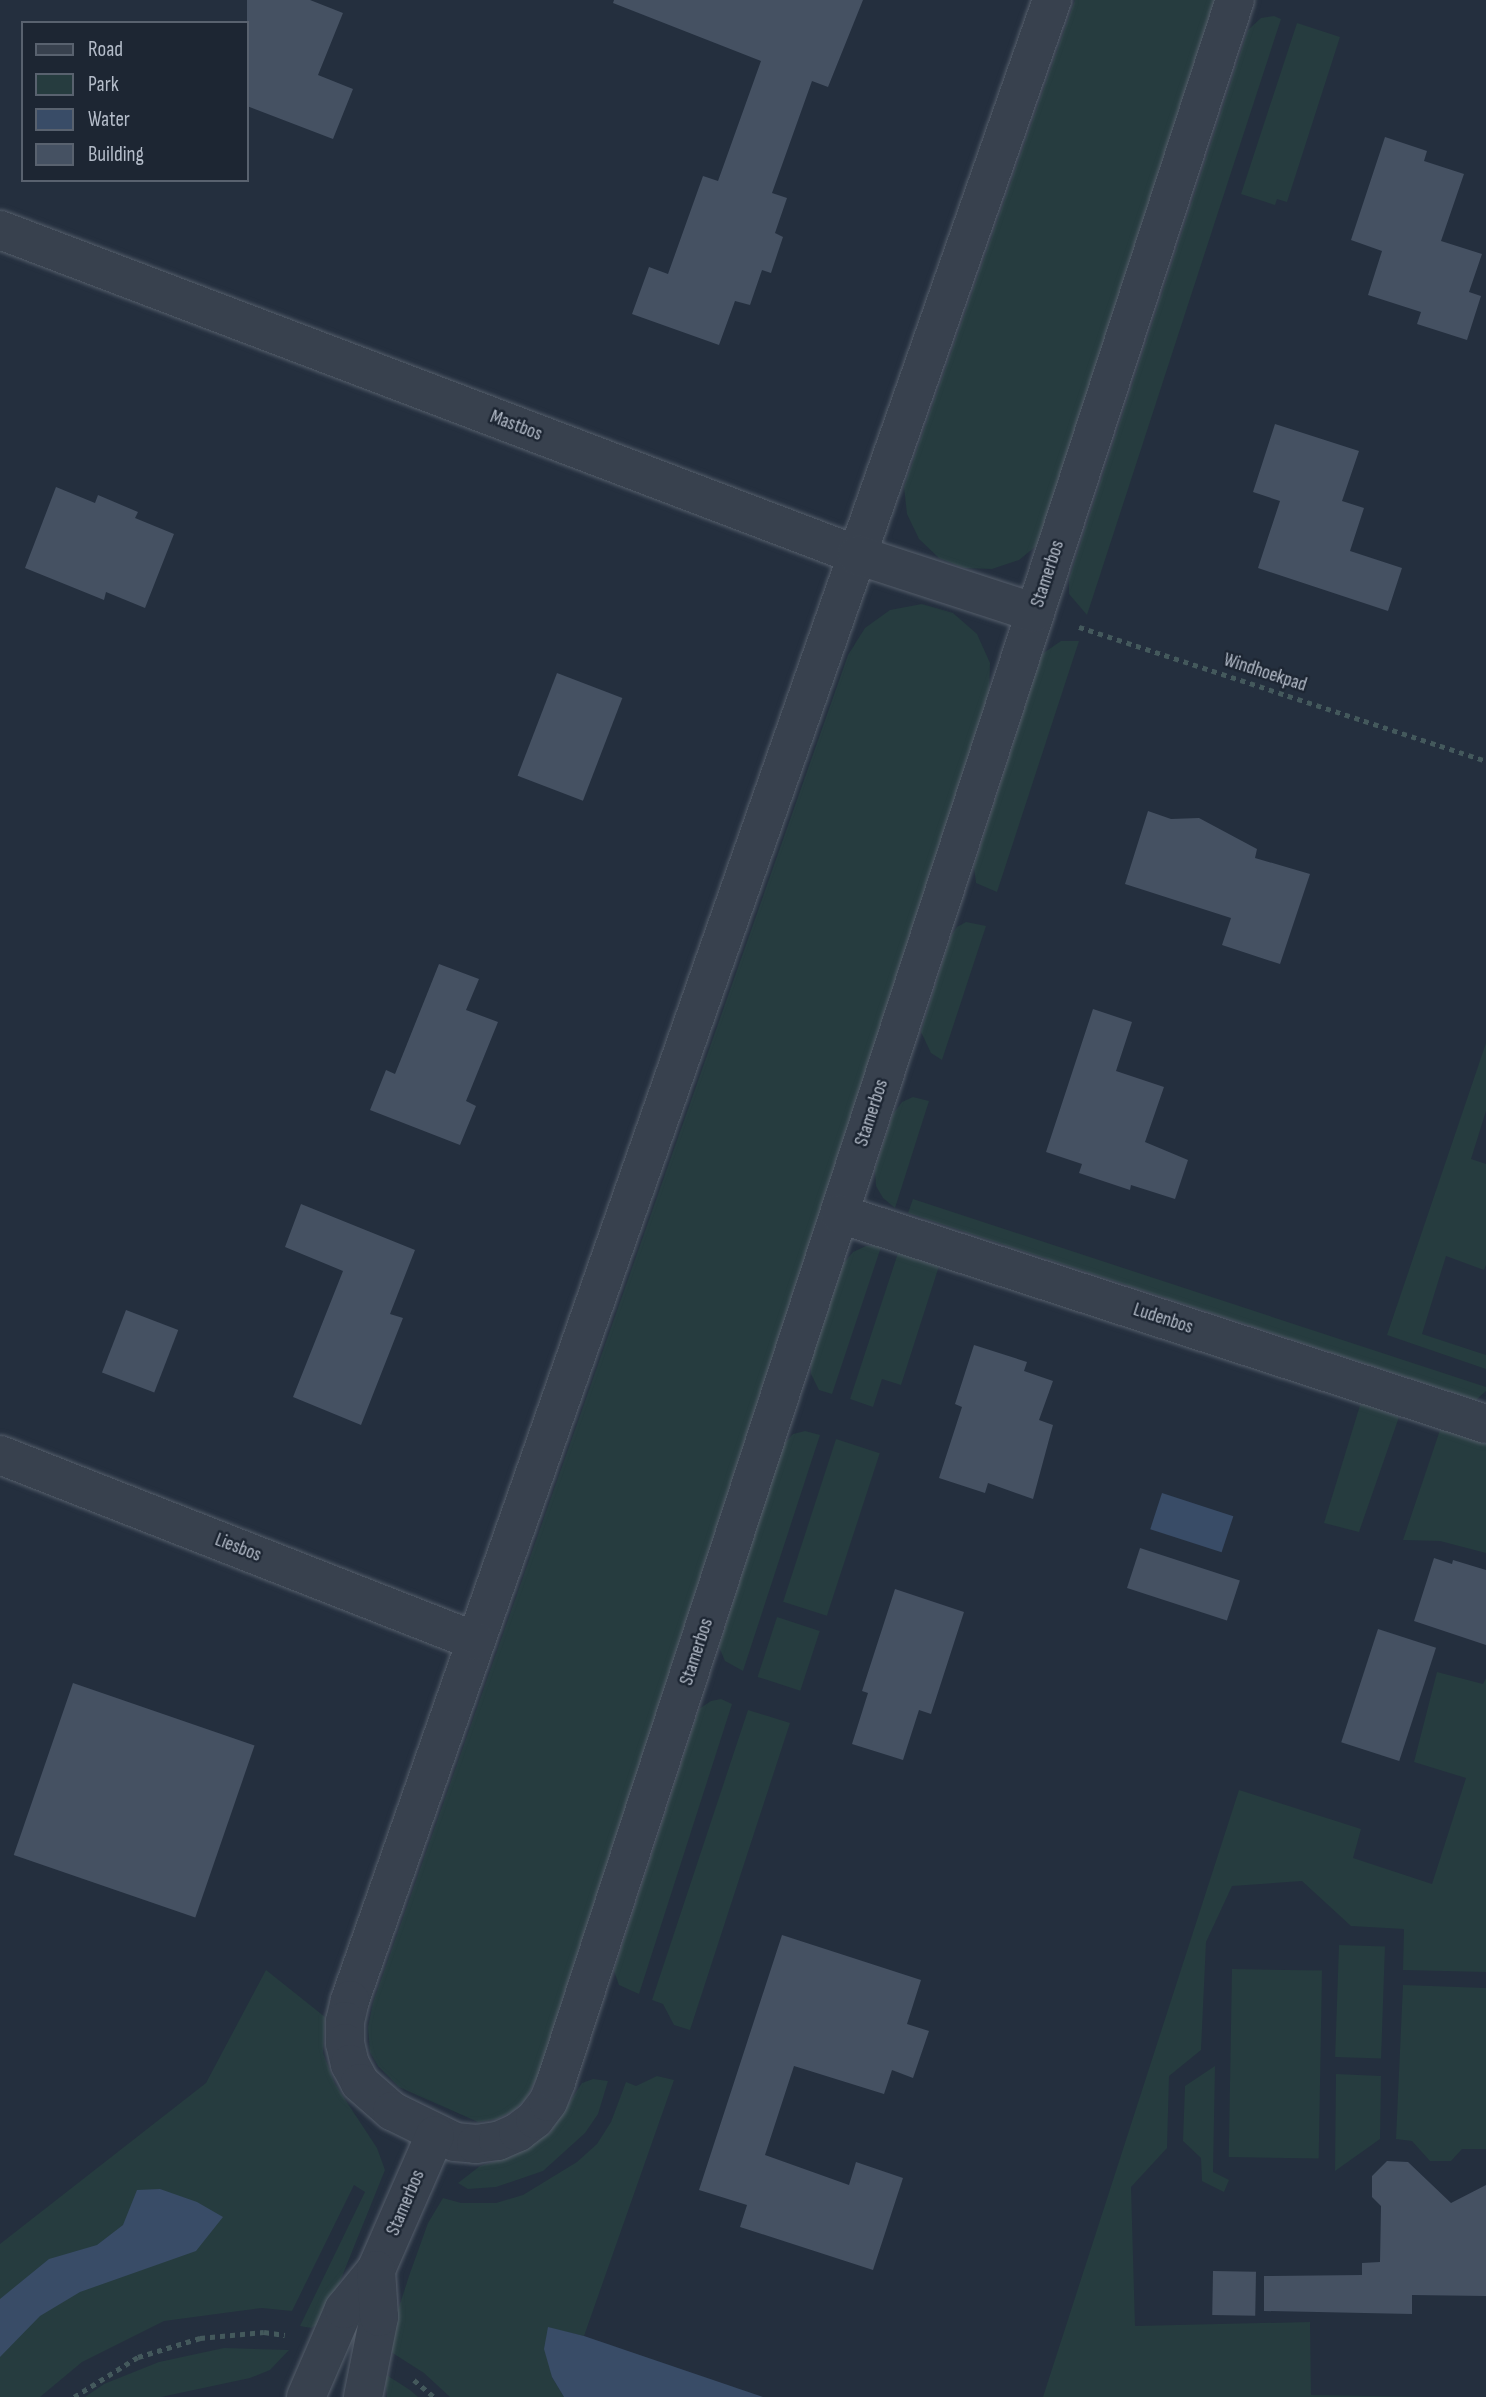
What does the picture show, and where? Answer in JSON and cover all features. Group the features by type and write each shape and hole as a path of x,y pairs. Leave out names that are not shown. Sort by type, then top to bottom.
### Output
{"street":[{"name":"Stamerbos","path":"1052,0 475,1642 345,2021 345,2043 350,2064 360,2083 392,2111 435,2135 466,2143 498,2141 518,2132 534,2119 548,2102 1235,0"},
{"name":"Mastbos","path":"0,230 857,555 1035,613"},
{"name":"Ludenbos","path":"840,1214 1486,1424"},
{"name":"Liesbos","path":"0,1455 475,1642"},
{"name":"Stamerbos","path":"306,2397 344,2309 376,2270 435,2135"},
{"name":"Stamerbos","path":"363,2397 379,2317 376,2270"}],"path":[{"name":"Windhoekpad","path":"1035,613 1486,761"},
{"path":"74,2397 138,2357 200,2337 264,2332 329,2341"},
{"path":"373,2357 417,2382 434,2397"}],"green space":[{"path":"1075,0 1215,0 1040,543 1019,560 992,569 964,568 939,558 919,539 907,514 904,487"},
{"path":"1274,16 1281,19 1087,615 1069,594 1069,579 1248,30 1261,18"},
{"path":"1297,23 1340,37 1287,202 1277,199 1275,205 1241,194"},
{"path":"922,604 953,613 977,634 990,663 989,696 538,2076 525,2100 513,2111 497,2119 478,2122 399,2087 378,2066 370,2052 368,2027 373,2003 848,655 865,628 890,610"},
{"path":"1061,641 1079,641 997,892 976,883 974,867 1042,654"},
{"path":"966,922 986,926 942,1060 931,1053 921,1032 951,936 957,927"},
{"path":"1486,1043 1486,1111 1471,1159 1486,1164 1486,1265 1484,1270 1446,1256 1422,1334 1486,1355 1486,1369 1387,1335"},
{"path":"913,1097 929,1101 895,1208 883,1198 876,1186 875,1170 893,1114 902,1102"},
{"path":"913,1199 1486,1387 1486,1391 1476,1400 908,1213"},
{"path":"882,1244 832,1394 819,1390 811,1374 811,1361 844,1263 853,1252 866,1246"},
{"path":"898,1253 939,1266 901,1385 882,1379 873,1407 850,1399"},
{"path":"1361,1402 1399,1417 1359,1532 1324,1523"},
{"path":"1441,1427 1486,1444 1486,1553 1440,1541 1403,1540"},
{"path":"805,1431 820,1435 743,1671 725,1661 719,1647 783,1445 793,1434"},
{"path":"836,1439 880,1453 827,1616 783,1602"},
{"path":"777,1617 820,1631 800,1691 758,1677"},
{"path":"1437,1672 1483,1684 1486,1678 1486,1972 1403,1970 1404,1929 1351,1926 1302,1881 1232,1886 1206,1942 1201,2050 1169,2076 1167,2148 1131,2187 1135,2326 1310,2322 1311,2395 1436,2397 1043,2397 1239,1790 1361,1829 1353,1858 1432,1884 1466,1778 1414,1762"},
{"path":"721,1699 732,1704 639,1994 619,1985 614,1971 699,1709 711,1701"},
{"path":"748,1710 790,1723 690,2030 674,2025 663,2004 652,2000"},
{"path":"1339,1945 1385,1947 1381,2059 1335,2057"},
{"path":"1232,1969 1322,1971 1319,2159 1229,2157"},
{"path":"266,1970 325,2017 323,2053 335,2084 377,2148 385,2170 324,2321 311,2328 300,2326 365,2192 354,2185 292,2311 262,2308 164,2321 82,2362 40,2397 0,2397 0,2244 206,2083"},
{"path":"1403,1985 1486,1988 1486,2149 1462,2149 1451,2161 1430,2161 1412,2141 1396,2139"},
{"path":"1215,2066 1213,2172 1229,2180 1224,2192 1202,2181 1201,2158 1183,2141 1185,2086"},
{"path":"1336,2074 1381,2076 1380,2139 1335,2171"},
{"path":"657,2076 674,2080 584,2336 548,2328 552,2377 564,2397 450,2397 424,2373 391,2352 391,2332 409,2276 428,2223 443,2198 461,2203 496,2203 523,2195 577,2162 597,2144 611,2122 626,2082 636,2086"},
{"path":"593,2079 608,2081 598,2114 585,2133 543,2171 496,2187 468,2189 458,2183 480,2166 510,2157 550,2133 582,2083"},
{"path":"224,2348 289,2350 270,2370 250,2378 161,2397 85,2397 104,2384 159,2362"},
{"path":"385,2374 410,2390 418,2397 387,2397"}],"water":[{"path":"1162,1493 1233,1516 1222,1552 1150,1529"},
{"path":"160,2189 197,2202 223,2217 196,2251 80,2292 40,2316 0,2357 0,2299 49,2259 97,2245 123,2225 137,2190"},
{"path":"548,2327 584,2336 763,2397 564,2397 552,2377 544,2349"}],"building":[{"path":"247,0 310,0 343,13 318,75 353,89 333,139 248,106"},
{"path":"614,0 863,0 828,87 812,81 772,193 787,198 775,233 783,237 771,273 762,270 750,305 735,301 719,345 632,314 649,267 668,274 703,176 718,181 761,61 613,3"},
{"path":"1385,137 1427,151 1424,161 1464,174 1441,241 1482,254 1469,292 1481,296 1467,340 1417,324 1421,312 1368,295 1382,251 1351,240"},
{"path":"1275,424 1359,451 1342,501 1364,508 1350,551 1402,568 1388,611 1258,568 1280,501 1253,492"},
{"path":"56,487 95,503 98,495 138,512 135,518 174,534 145,608 106,592 104,600 25,568"},
{"path":"557,673 622,698 583,801 518,776"},
{"path":"1148,811 1171,819 1199,818 1257,849 1255,858 1310,874 1280,964 1222,945 1231,918 1125,884"},
{"path":"439,964 479,979 466,1010 498,1022 466,1101 476,1106 460,1145 370,1110 386,1070 395,1074"},
{"path":"1093,1009 1132,1022 1116,1071 1164,1087 1145,1142 1188,1160 1175,1199 1131,1185 1130,1190 1079,1173 1082,1164 1046,1152"},
{"path":"301,1204 415,1250 390,1314 403,1318 361,1425 293,1397 343,1271 285,1247"},
{"path":"126,1310 178,1330 154,1393 102,1373"},
{"path":"974,1345 1027,1362 1024,1371 1053,1381 1039,1420 1053,1425 1033,1499 988,1483 985,1493 939,1478 962,1407 955,1404"},
{"path":"1140,1548 1240,1580 1227,1620 1127,1588"},
{"path":"1434,1558 1452,1564 1453,1560 1486,1570 1486,1645 1414,1621"},
{"path":"895,1589 964,1612 931,1714 919,1710 903,1760 852,1744 868,1693 862,1691"},
{"path":"1378,1629 1436,1648 1399,1761 1341,1742"},
{"path":"73,1683 255,1746 195,1918 14,1855"},
{"path":"782,1935 921,1980 907,2024 929,2031 913,2078 892,2070 884,2094 794,2066 765,2155 849,2185 856,2162 903,2178 873,2270 740,2227 747,2205 699,2190"},
{"path":"1387,2161 1408,2162 1451,2203 1486,2185 1486,2296 1412,2295 1412,2314 1264,2311 1264,2276 1362,2275 1362,2263 1380,2262 1381,2206 1372,2197 1372,2176"},
{"path":"1213,2271 1256,2272 1255,2316 1212,2315"}]}
